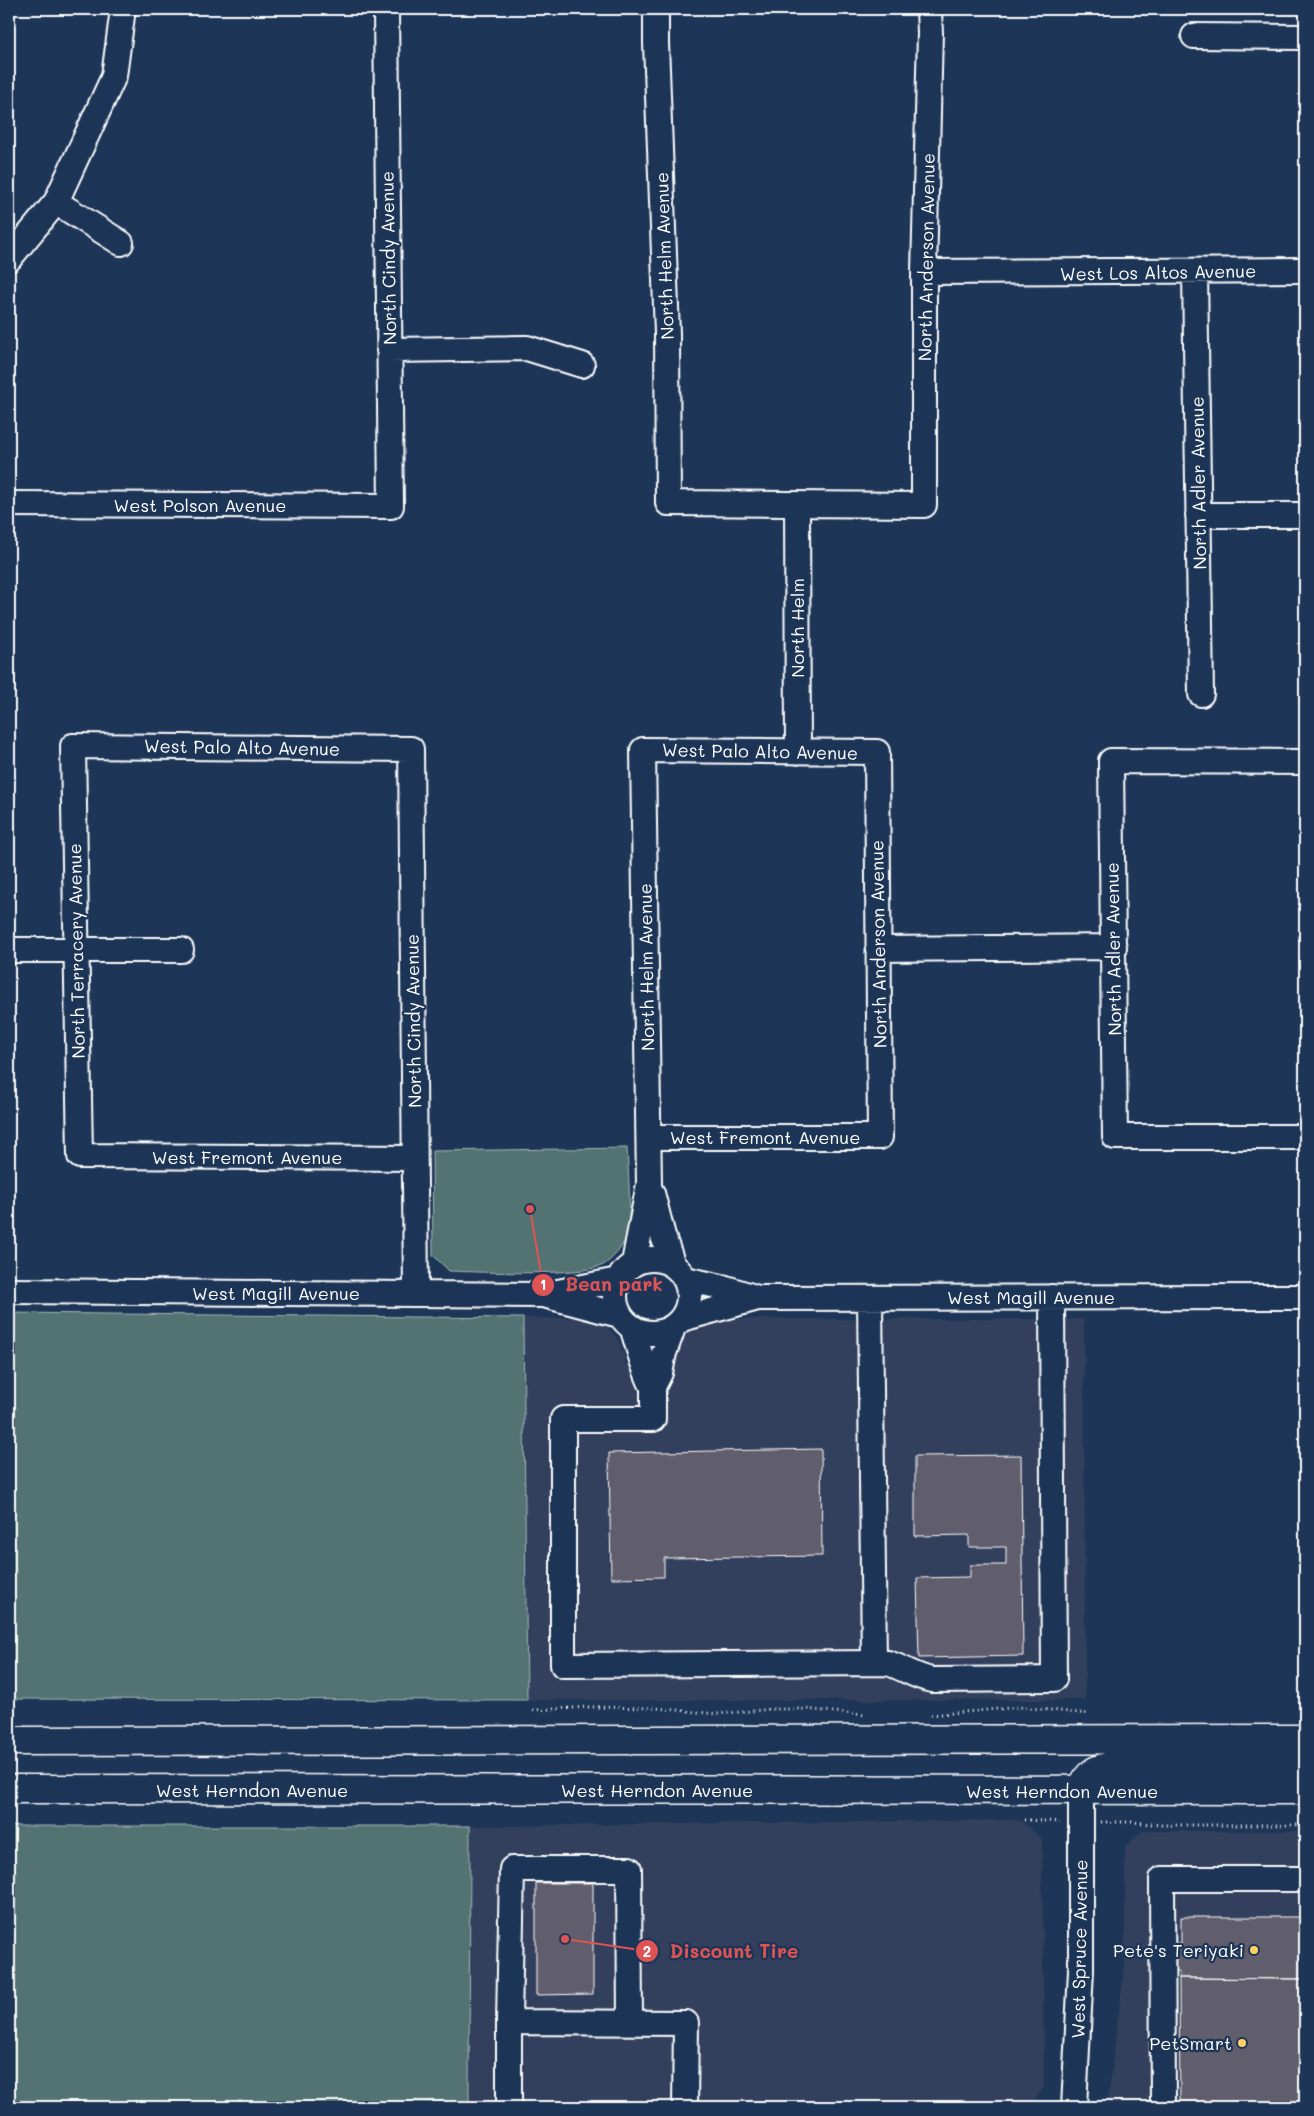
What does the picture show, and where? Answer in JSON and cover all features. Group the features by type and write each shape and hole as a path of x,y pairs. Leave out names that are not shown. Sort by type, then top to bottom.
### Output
{"main road":[{"path":"9,1741 1305,1739"},
{"path":"1081,1791 1085,1778 1092,1773 1103,1767 1118,1765 1305,1764"},
{"name":"West Herndon Avenue","path":"9,1789 1305,1790"}],"street":[{"path":"9,259 56,202 114,76 123,9"},
{"name":"North Cindy Avenue","path":"386,9 391,506"},
{"name":"North Helm Avenue","path":"656,9 667,333 668,503 797,505"},
{"name":"North Anderson Avenue","path":"797,505 924,505 924,272 930,33 928,9"},
{"path":"1194,36 1305,37"},
{"path":"56,202 121,243"},
{"name":"West Los Altos Avenue","path":"924,272 1305,270"},
{"name":"North Adler Avenue","path":"1195,272 1202,694"},
{"path":"390,350 527,348 582,365"},
{"name":"West Polson Avenue","path":"9,504 391,506"},
{"name":"North Helm","path":"797,505 798,752"},
{"path":"1198,515 1305,515"},
{"name":"West Palo Alto Avenue","path":"73,746 411,749"},
{"name":"North Terracery Avenue","path":"73,746 80,1156"},
{"name":"North Cindy Avenue","path":"411,749 416,1294"},
{"name":"North Helm Avenue","path":"643,750 649,1184 662,1236 679,1272"},
{"name":"West Palo Alto Avenue","path":"643,750 876,752"},
{"name":"North Anderson Avenue","path":"876,752 880,1137"},
{"name":"North Adler Avenue","path":"1305,762 1110,761 1114,947 1115,1137 1305,1137"},
{"path":"878,949 1114,947"},
{"path":"9,950 181,950"},
{"name":"West Fremont Avenue","path":"649,1137 880,1137"},
{"name":"West Fremont Avenue","path":"80,1156 414,1158"},
{"name":"North Helm Avenue","path":"626,1271 649,1184"},
{"path":"653,1387 646,1374 640,1350 614,1297 626,1271 647,1259 660,1260 679,1272 690,1292 688,1307 677,1323 664,1353 660,1373 653,1387 653,1419 563,1419 563,1665 874,1663 898,1666 917,1677 932,1680 1054,1679 1052,1297"},
{"name":"West Magill Avenue","path":"9,1291 543,1295 626,1271"},
{"name":"West Magill Avenue","path":"679,1272 758,1298"},
{"name":"West Magill Avenue","path":"543,1295 626,1321"},
{"name":"West Magill Avenue","path":"677,1323 758,1298 1305,1297"},
{"path":"870,1298 874,1663"},
{"path":"626,1321 649,1334 661,1332 677,1323"},
{"name":"West Spruce Avenue","path":"1074,2107 1081,1970 1081,1791"},
{"path":"509,2107 508,2022 512,1869 629,1870 630,2021"},
{"path":"1163,2107 1162,1879 1305,1878"},
{"path":"508,2022 630,2021 686,2023 684,2107"}],"path":[{"path":"533,1710 655,1708 717,1714 773,1709 804,1709 872,1716"},
{"path":"926,1716 1020,1708 1090,1714"},
{"path":"1024,1820 1038,1822"},
{"path":"1132,1822 1162,1825 1305,1826"}],"shaded area":[{"path":"523,1318 580,1318 598,1322 606,1326 618,1339 625,1364 671,1364 685,1329 706,1319 1084,1319 1085,1700 527,1700"},
{"path":"1020,1820 1042,1839 1044,2088 1029,2107 469,2107 470,1826"},
{"path":"1142,1831 1305,1831 1305,2107 1107,2107 1125,1964 1125,1848"}],"green space":[{"path":"627,1148 629,1221 627,1232 621,1247 605,1264 576,1271 554,1272 449,1271 433,1255 432,1151"},
{"path":"9,1313 523,1318 527,1700 9,1699"},
{"path":"9,1826 470,1826 469,2107 9,2107"}],"building":[{"path":"821,1449 822,1556 664,1558 664,1577 611,1578 609,1453"},
{"path":"1021,1455 1023,1656 919,1658 917,1578 970,1577 970,1565 1006,1565 1006,1547 969,1547 969,1535 915,1536 915,1456"},
{"path":"536,1883 593,1883 593,1994 536,1995"},
{"path":"1304,1914 1305,1979 1179,1978 1179,1972 1173,1972 1173,1943 1181,1943 1181,1917 1304,1917"},
{"name":"PetSmart","path":"1179,1978 1305,1979 1305,2107 1180,2107"}],"place":[{"name":"Bean park","path":"530,1209"},
{"name":"Discount Tire","path":"565,1939"},
{"name":"Pete's Teriyaki","path":"1254,1950"},
{"name":"PetSmart","path":"1242,2043"}]}
